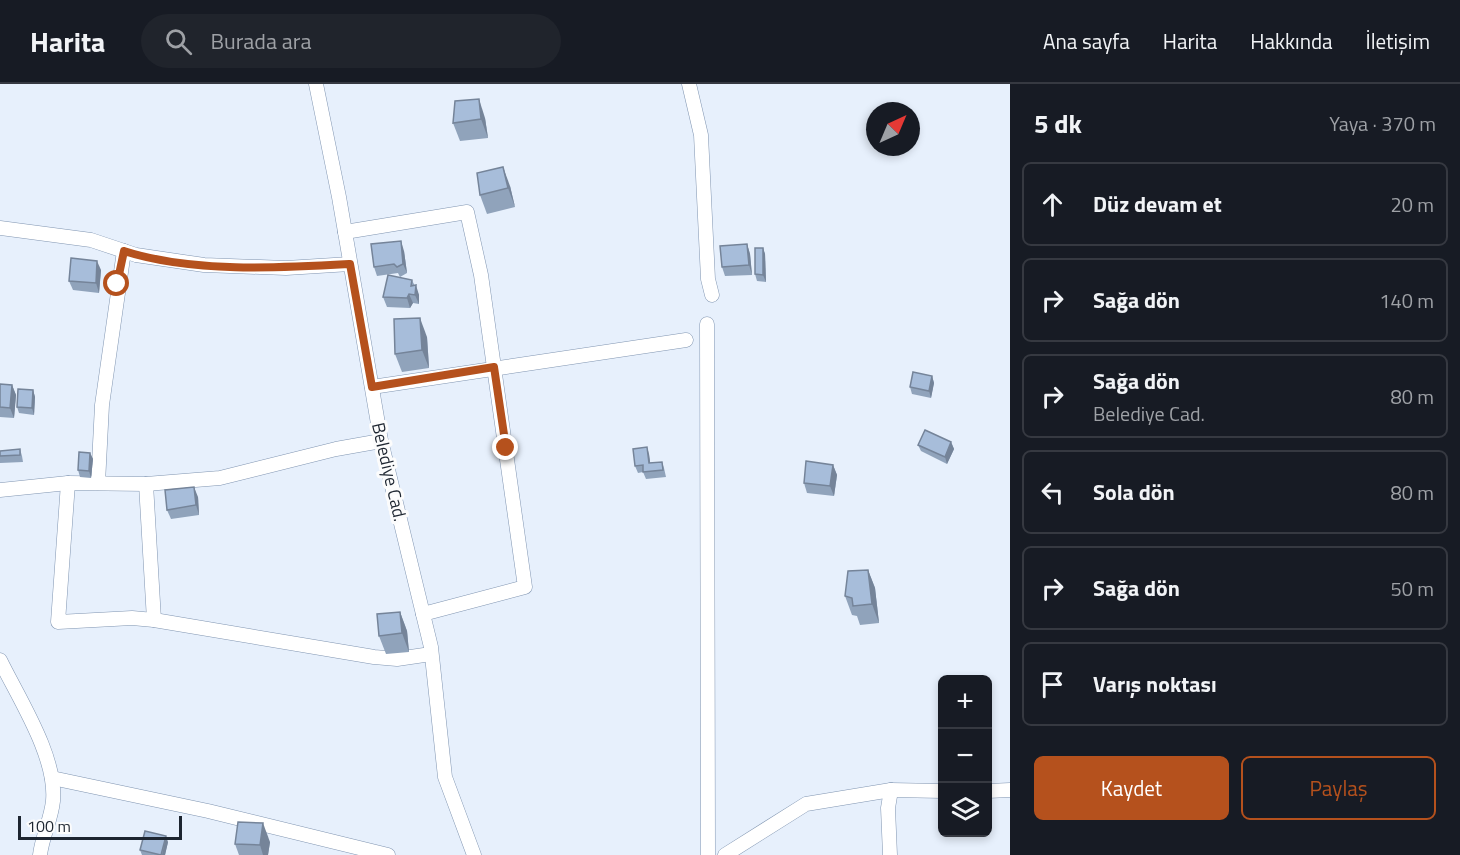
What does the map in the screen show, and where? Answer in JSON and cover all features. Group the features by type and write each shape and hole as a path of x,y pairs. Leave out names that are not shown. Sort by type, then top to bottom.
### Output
{"street":[{"name":"Belediye Cad.","path":"316,84 345,232 381,441 431,654 445,777 455,811 474,855"},
{"path":"689,84 701,135 708,279 712,295"},
{"path":"345,232 467,212 481,275 525,587 423,614"},
{"path":"0,228 91,240 124,251 204,265 285,267 350,264"},
{"path":"98,483 102,405 124,251"},
{"path":"707,324 708,855"},
{"path":"372,387 686,340"},
{"path":"0,490 68,483 146,484 220,478 381,441"},
{"path":"68,483 58,622 132,618 374,657 397,659 431,654"},
{"path":"146,484 154,620"},
{"path":"0,660 36,731 52,778 53,799 40,855"},
{"path":"52,778 208,811 388,855"},
{"path":"725,855 806,804 891,790 938,791"},
{"path":"890,855 888,808 891,790"},
{"path":"992,791 1010,790"}],"building":[{"path":"479,99 481,119 453,123 455,101"},
{"path":"503,167 508,188 480,195 477,173"},
{"path":"401,241 403,264 397,267 394,264 374,267 371,244"},
{"path":"747,244 749,265 722,267 720,246"},
{"path":"755,248 763,248 763,275 755,274"},
{"path":"71,258 97,261 96,283 69,281"},
{"path":"388,275 412,280 411,286 416,285 415,295 409,294 407,298 383,297"},
{"path":"420,318 422,350 395,354 394,319"},
{"path":"913,372 932,376 929,391 910,387"},
{"path":"0,384 12,385 10,408 0,407"},
{"path":"18,389 33,390 32,408 17,407"},
{"path":"925,430 951,442 945,457 918,445"},
{"path":"647,447 649,463 662,462 663,470 643,472 643,465 635,466 633,449"},
{"path":"20,449 20,455 0,456 0,451"},
{"path":"79,452 90,453 89,471 78,470"},
{"path":"806,461 833,465 830,486 804,483"},
{"path":"194,487 196,505 167,510 165,490"},
{"path":"868,570 872,604 853,606 852,598 845,596 848,571"},
{"path":"400,612 402,633 379,636 377,614"},
{"path":"238,822 263,823 260,845 235,844"},
{"path":"145,831 166,836 161,855 140,850"}],"route":[{"path":"117,284 124,251 136,255 204,265 285,267 350,264 372,387 494,367 506,448"}]}
